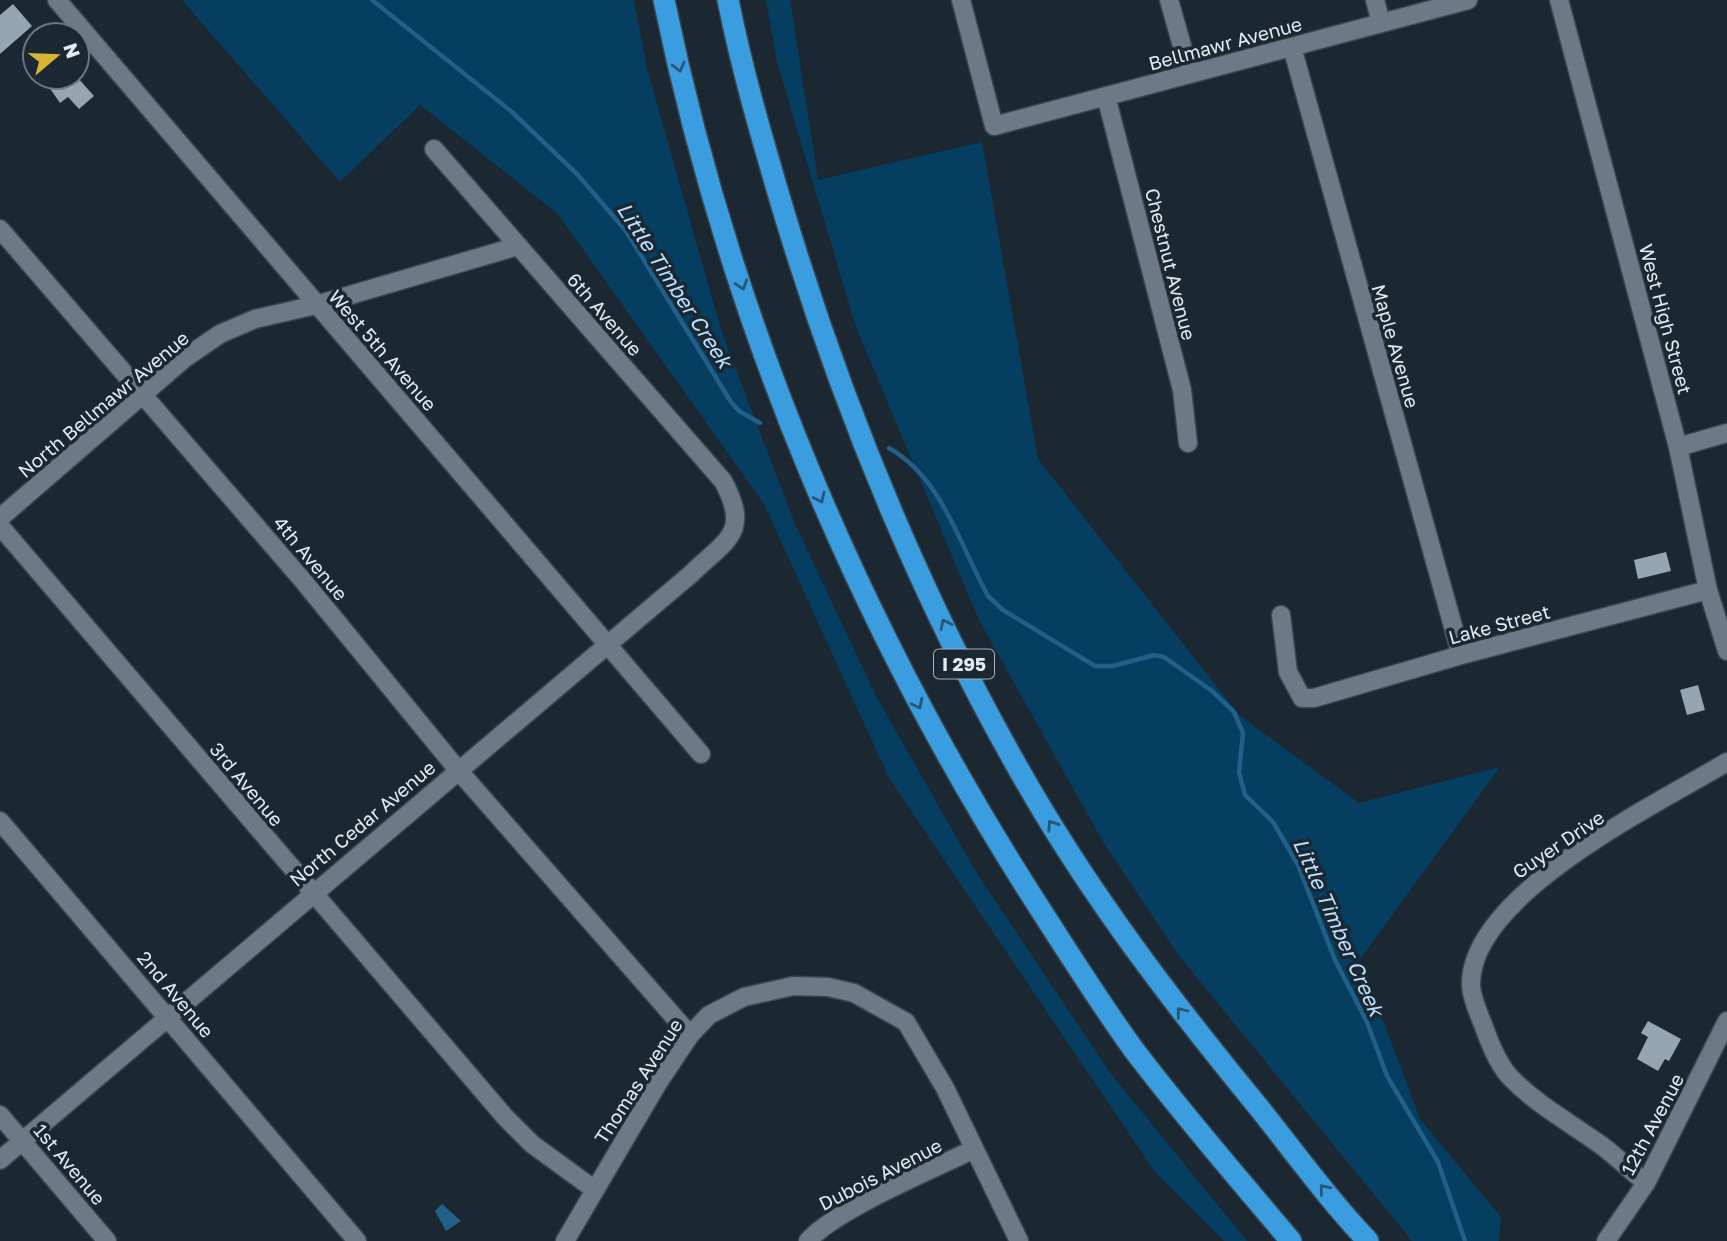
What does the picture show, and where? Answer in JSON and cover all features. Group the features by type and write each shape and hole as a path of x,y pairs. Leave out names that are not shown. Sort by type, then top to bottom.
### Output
{"highway":[{"name":"I 295","path":"664,0 716,202 762,348 801,457 921,710 1017,873 1133,1047 1195,1128 1291,1241"},
{"name":"I 295","path":"728,0 759,130 800,268 836,371 887,503 991,717 1043,811 1121,931 1181,1013 1368,1241"}],"street":[{"name":"West 5th Avenue","path":"57,0 701,754"},
{"name":"Bellmawr Avenue","path":"961,0 994,126 1468,0"},
{"path":"1169,0 1189,74"},
{"path":"1375,0 1381,23"},
{"name":"West High Street","path":"1559,0 1678,447 1708,590 1727,650"},
{"name":"Maple Avenue","path":"1292,47 1461,655"},
{"name":"Chestnut Avenue","path":"1106,96 1182,390 1188,443"},
{"name":"6th Avenue","path":"434,149 723,481 736,511"},
{"name":"4th Avenue","path":"0,229 305,583 458,770 690,1035"},
{"name":"North Bellmawr Avenue","path":"0,519 185,358 220,334 255,319 316,305 518,246"},
{"path":"1678,447 1727,433"},
{"name":"North Cedar Avenue","path":"0,1160 608,645 727,539 738,522 736,511"},
{"name":"3rd Avenue","path":"0,526 462,1068 532,1144 595,1190"},
{"name":"Lake Street","path":"1281,615 1288,672 1302,698 1314,698 1461,655 1708,590"},
{"name":"Guyer Drive","path":"1646,1184 1603,1147 1510,1077 1489,1041 1476,1006 1471,987 1473,972 1483,944 1504,911 1526,889 1587,847 1727,762"},
{"name":"2nd Avenue","path":"0,821 357,1241"},
{"name":"Thomas Avenue","path":"565,1241 658,1083 690,1035 709,1015 744,997 772,989 828,987 854,993 906,1022 946,1088 1018,1241"},
{"name":"12th Avenue","path":"1606,1241 1646,1184 1727,1021"},
{"name":"1st Avenue","path":"0,1115 107,1241"},
{"name":"Dubois Avenue","path":"808,1241 817,1230 858,1207 974,1149"}],"shaded area":[{"path":"182,0 634,0 647,69 722,333 795,524 875,694 976,872 1111,1074 1247,1241 1224,1241 1155,1172 889,778 764,504 558,214 420,105 340,182"},
{"path":"766,0 790,0 818,180 982,142 1038,459 1239,715 1359,803 1500,767 1360,959 1420,1119 1501,1217 1499,1241 1412,1241 1180,957 1102,840 979,620 856,327 777,62"},
{"path":"442,1204 461,1221 446,1231 435,1211"}],"building":[{"path":"13,4 28,21 21,21 21,36 0,54 0,15"},
{"path":"52,91 90,91 94,96 79,109 68,97 60,103"},
{"path":"1666,552 1671,571 1638,579 1634,560"},
{"path":"1698,685 1705,710 1687,715 1680,690"},
{"path":"1648,1021 1681,1039 1669,1061 1665,1059 1658,1071 1637,1059 1648,1037 1641,1033"}],"waterway":[{"name":"Little Timber Creek","path":"372,0 512,112 577,174 626,231 731,402 739,411 760,423"},
{"name":"Little Timber Creek","path":"889,448 908,461 936,495 988,596 1003,610 1095,666 1113,666 1154,655 1164,657 1212,691 1234,712 1243,733 1239,772 1245,795 1273,822 1298,865 1335,960 1367,1022 1387,1076 1438,1162 1465,1241"}]}
